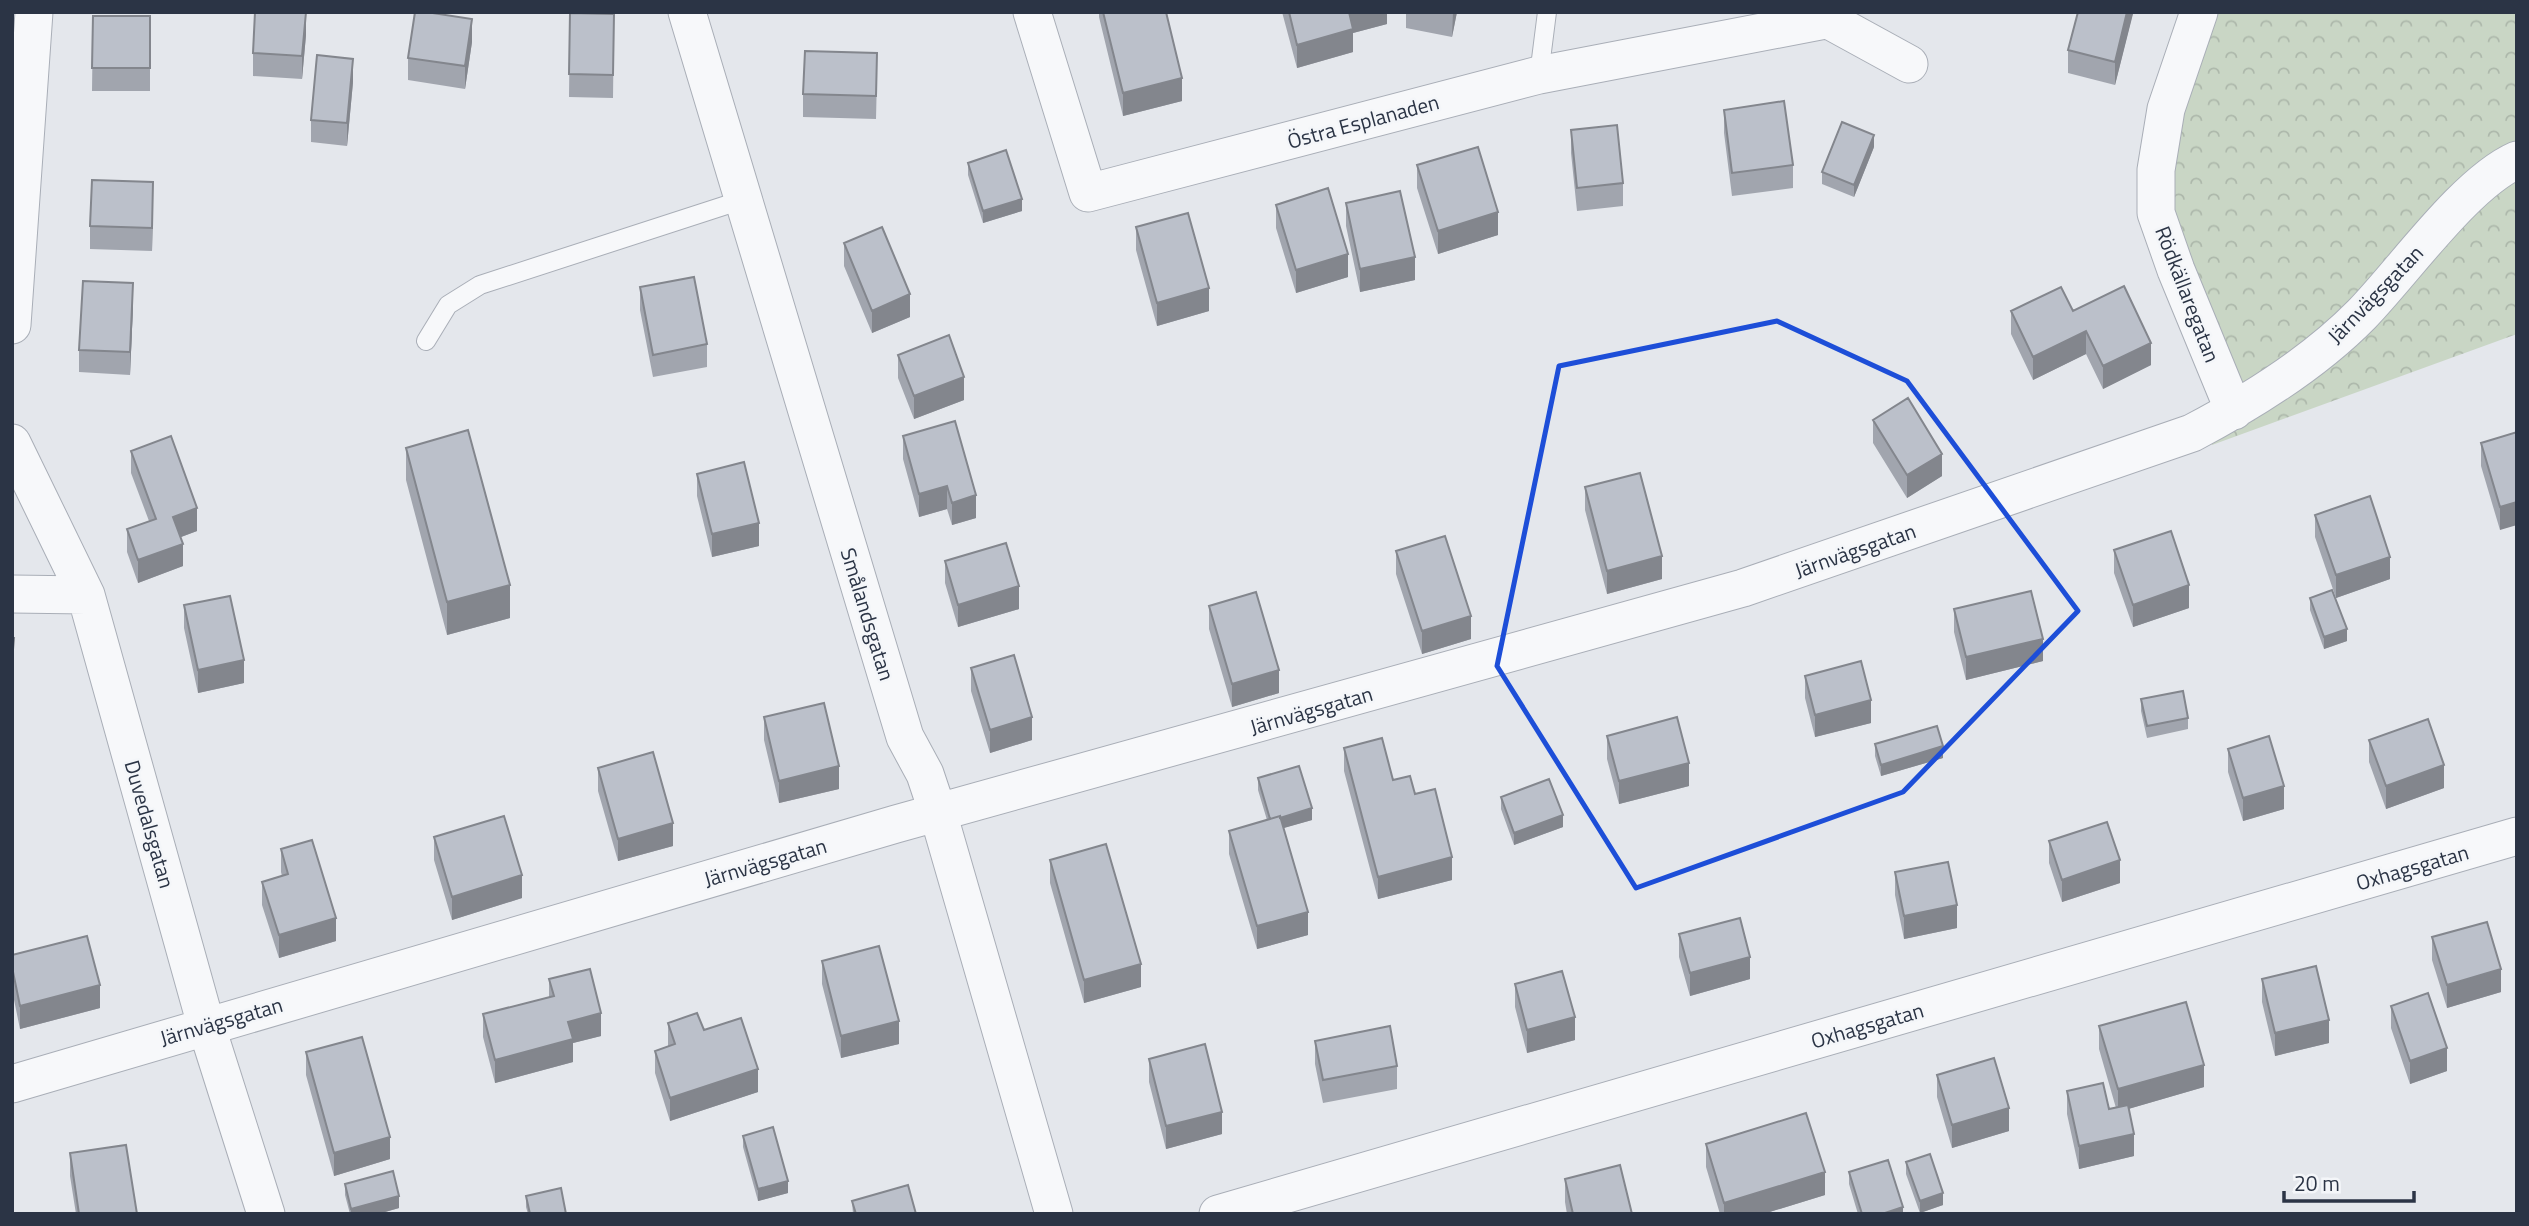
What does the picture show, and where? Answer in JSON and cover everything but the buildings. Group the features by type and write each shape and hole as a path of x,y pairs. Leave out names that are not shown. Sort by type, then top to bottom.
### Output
{"street":[{"path":"12,324 34,12"},
{"name":"Smålandsgatan","path":"687,12 905,737 925,774 938,813 1054,1214"},
{"name":"Östra Esplanaden","path":"1032,12 1088,193 1539,75 1819,16"},
{"name":"Rödkällaregatan","path":"2199,12 2166,109 2156,170 2156,213 2176,270 2234,411"},
{"path":"1819,16 1909,64"},
{"name":"Järnvägsgatan","path":"12,1084 206,1025 938,813 1743,588 2192,433 2234,411 2295,371 2361,315 2474,192 2517,160"},
{"name":"Duvedalsgatan","path":"12,443 86,595 206,1025 266,1214"},
{"path":"12,594 86,595"},
{"name":"Oxhagsgatan","path":"1218,1214 2517,836"}],"lane":[{"path":"1539,75 1547,12"},
{"path":"426,341 448,305 480,285 742,200"}],"highlighted area":[{"path":"1777,321 1907,381 2078,611 1903,792 1636,888 1497,666 1559,366"}],"green space":[{"path":"2207,12 2517,12 2517,334 2212,445 2205,333 2162,221 2178,83"}]}
